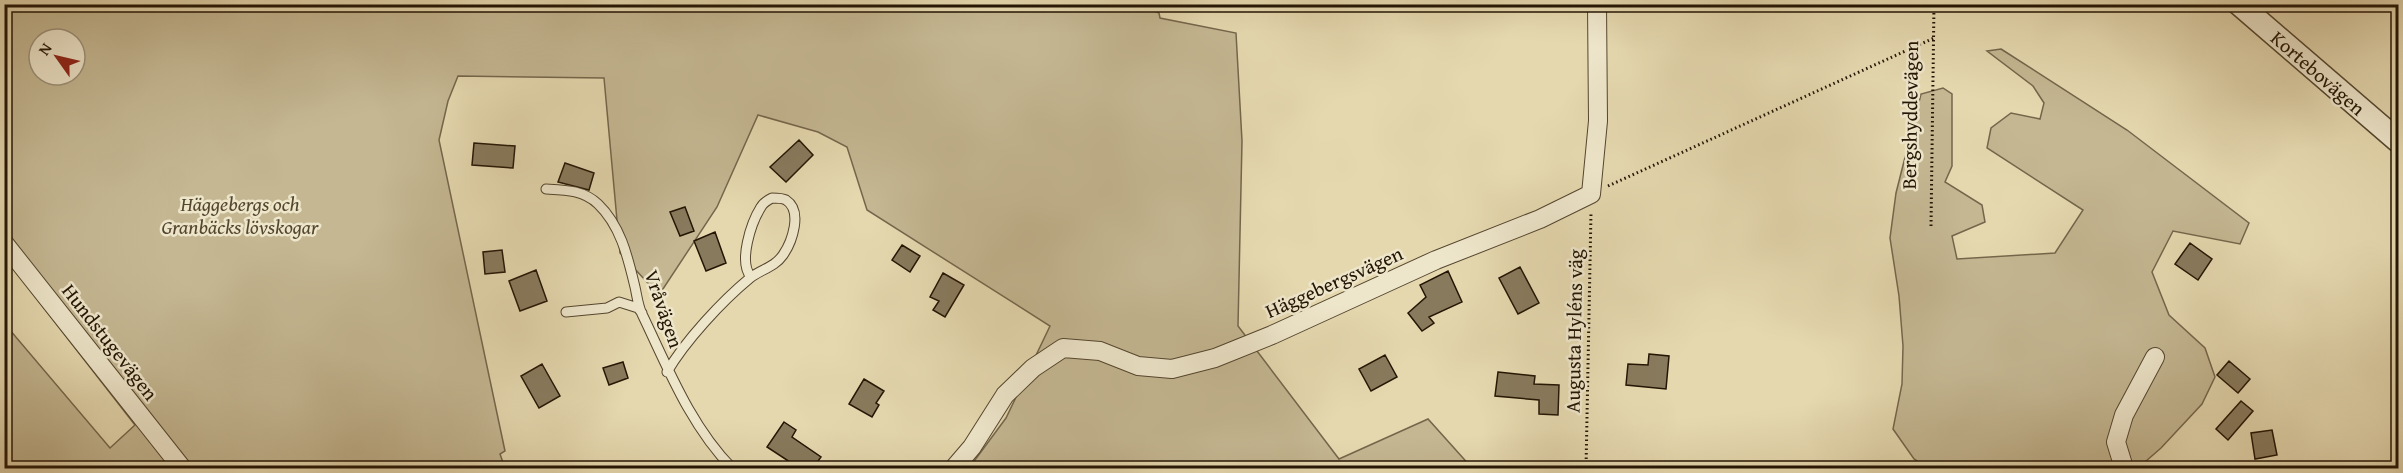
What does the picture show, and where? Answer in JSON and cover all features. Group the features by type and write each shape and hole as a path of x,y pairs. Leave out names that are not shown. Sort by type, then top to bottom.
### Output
{"street":[{"path":"1591,194 1598,121 1597,4"},
{"name":"Kortebovägen","path":"2239,4 2398,141"},
{"name":"Häggebergsvägen","path":"954,468 972,447 1005,395 1033,368 1063,348 1100,351 1138,366 1172,369 1215,358 1290,327 1436,260 1540,219 1591,194"},
{"name":"Hundstugevägen","path":"4,243 182,468"},
{"path":"2124,468 2116,442 2124,415 2155,357"}],"lane":[{"name":"Vråvägen","path":"546,189 582,193 598,204 609,218 624,245 642,313 667,372 711,446 732,468"},
{"path":"667,372 680,350 751,277 769,269 783,256 792,240 793,209 785,200 772,198 762,205 749,236 745,260 746,271 751,277"},
{"path":"566,312 607,308 619,302 638,308 642,313"}],"path":[{"path":"4,10 8,4"},
{"name":"Bergshyddevägen","path":"1931,226 1934,4"},
{"path":"1591,194 1934,38"},
{"name":"Augusta Hyléns väg","path":"1586,468 1591,194"}],"green space":[{"name":"Häggebergs och Granbäcks lövskogar","path":"5,5 1144,5 1159,13 1160,18 1236,33 1242,141 1238,326 1339,459 1428,419 1472,468 969,468 1006,418 1050,326 867,210 847,147 818,132 758,115 717,207 659,295 620,253 604,78 458,76 448,101 439,140 505,451 500,454 505,468 328,468 325,464 319,468 5,468 4,323 110,448 135,425 5,258"},
{"path":"2001,49 2127,130 2249,223 2240,244 2173,231 2152,272 2169,315 2205,348 2215,377 2202,404 2161,448 2138,468 1928,468 1914,459 1893,429 1902,384 1903,346 1899,296 1890,238 1896,193 1921,94 1943,88 1952,94 1952,166 1945,182 1982,205 1985,222 1952,236 1957,259 2055,253 2083,210 1987,148 1991,128 2011,113 2040,119 2044,103 2033,86 1987,51"}],"building":[{"path":"799,140 813,155 786,182 770,167"},
{"path":"474,143 515,146 513,168 472,165"},
{"path":"565,163 594,173 589,190 558,182"},
{"path":"685,207 694,231 680,236 670,212"},
{"path":"715,232 726,263 706,271 694,241"},
{"path":"2190,243 2212,259 2198,280 2175,264"},
{"path":"902,245 920,256 910,272 892,260"},
{"path":"502,250 505,272 485,274 483,252"},
{"path":"1520,267 1539,303 1518,314 1499,278"},
{"path":"536,270 547,301 520,311 509,281"},
{"path":"1448,271 1462,302 1429,317 1434,323 1422,331 1408,313 1426,297 1420,285"},
{"path":"943,273 964,285 945,317 933,310 939,301 930,297"},
{"path":"1649,354 1669,356 1666,389 1626,385 1628,364 1648,365"},
{"path":"1385,355 1397,377 1371,391 1359,369"},
{"path":"2229,361 2250,379 2238,393 2217,375"},
{"path":"623,362 628,378 609,385 603,368"},
{"path":"542,364 560,396 539,408 521,376"},
{"path":"1498,372 1535,376 1534,384 1559,385 1558,415 1539,414 1539,400 1495,396"},
{"path":"864,379 884,391 876,403 879,405 872,417 849,404"},
{"path":"2241,401 2253,411 2228,440 2216,429"},
{"path":"784,422 796,430 792,437 821,457 813,468 799,468 767,447"},
{"path":"2272,430 2277,455 2255,459 2251,433"}]}
